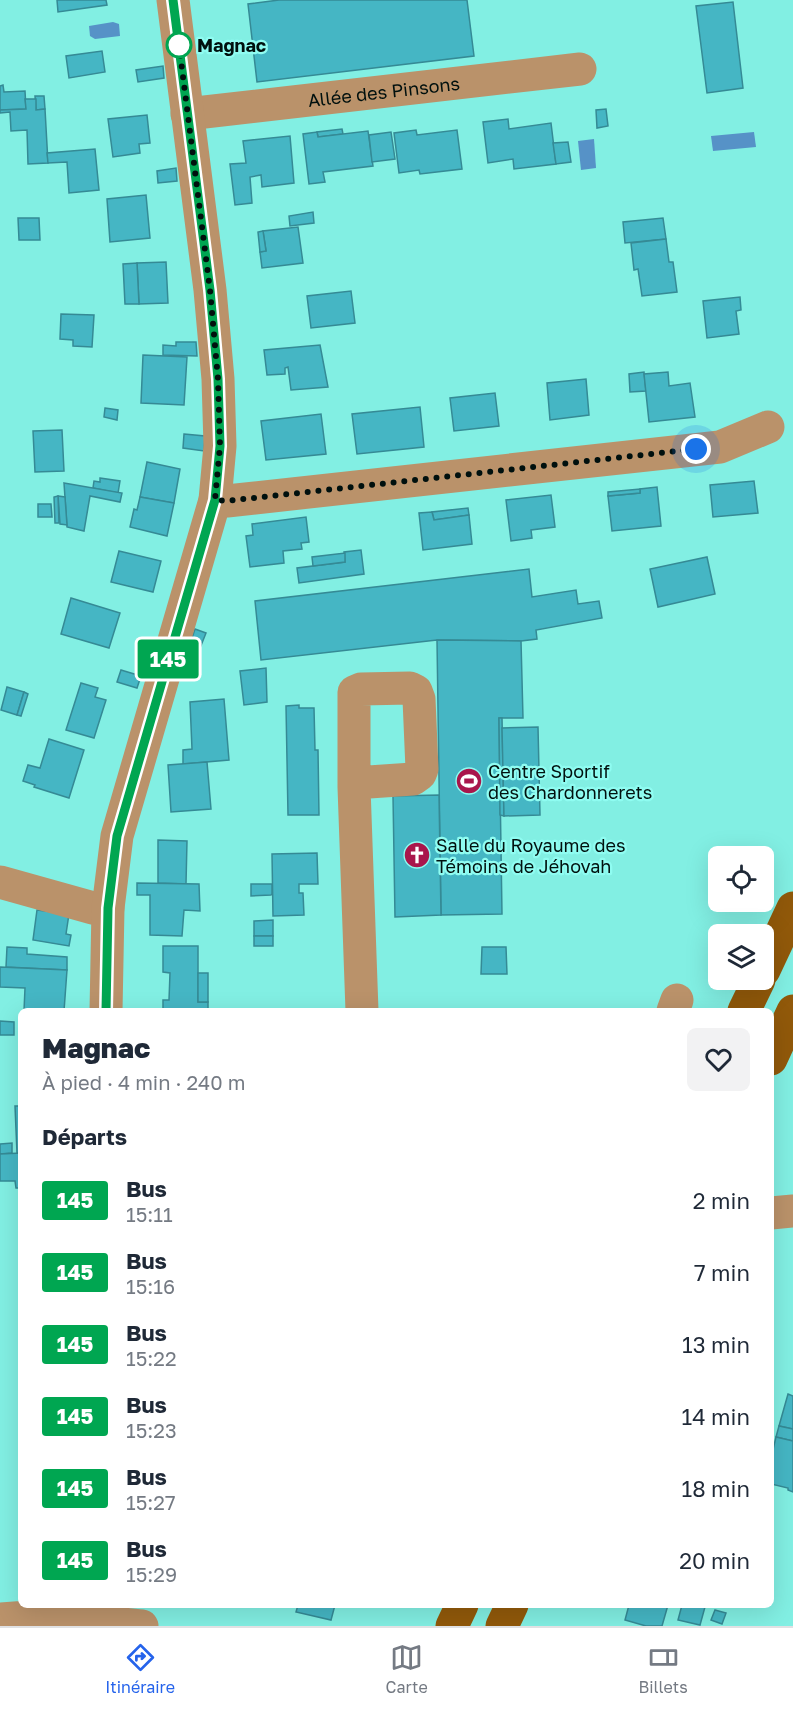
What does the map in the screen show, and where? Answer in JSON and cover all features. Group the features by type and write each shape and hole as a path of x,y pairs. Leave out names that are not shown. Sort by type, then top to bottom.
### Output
{"main road":[{"path":"774,949 793,908"},
{"path":"745,1008 754,990"},
{"path":"774,1052 793,1011"},
{"path":"452,1626 461,1608"},
{"path":"477,1626 486,1608"},
{"path":"502,1626 511,1608"}],"street":[{"path":"106,1008 108,908 117,836 215,500 220,446 218,379 210,290 173,0"},
{"name":"Allée des Pinsons","path":"187,114 580,69"},
{"path":"215,500 226,501 720,447 768,427"},
{"path":"354,783 362,1008"},
{"path":"0,882 93,908 108,908"},
{"path":"774,1213 793,1211"},
{"path":"14,1614 142,1626"}],"water":[{"path":"113,22 119,24 120,36 95,39 90,36 89,26"},
{"path":"754,132 756,147 713,151 711,136"},
{"path":"594,139 596,168 581,170 578,141"}],"building":[{"path":"57,0 106,0 107,5 58,12"},
{"path":"279,0 467,0 474,56 257,82 248,4"},
{"path":"733,2 743,88 707,93 696,6"},
{"path":"102,51 105,72 69,78 66,56"},
{"path":"163,66 164,78 138,82 136,70"},
{"path":"3,85 4,92 25,91 26,109 0,110 0,86"},
{"path":"35,96 44,96 45,109 36,110"},
{"path":"25,99 36,99 36,110 45,109 48,163 28,164 27,130 11,131 10,112 0,113 0,110 26,109"},
{"path":"606,109 608,126 597,128 596,110"},
{"path":"147,115 150,143 139,144 140,153 113,157 108,119"},
{"path":"508,119 509,129 551,123 556,164 514,169 513,159 488,163 483,122"},
{"path":"342,129 343,134 318,137 317,132"},
{"path":"416,130 417,135 457,130 462,169 420,174 419,170 399,173 394,133"},
{"path":"368,131 373,166 323,172 325,182 309,184 303,134 317,132 318,137"},
{"path":"391,132 395,159 372,162 369,135"},
{"path":"290,136 294,183 262,187 261,175 250,177 252,203 235,205 230,164 246,163 243,141"},
{"path":"568,142 571,162 556,164 553,143"},
{"path":"95,149 99,190 69,193 67,162 48,163 47,153"},
{"path":"176,168 177,181 158,183 157,171"},
{"path":"146,195 150,238 110,242 107,199"},
{"path":"313,212 314,223 290,226 289,216"},
{"path":"18,218 39,218 40,240 19,240"},
{"path":"663,218 666,239 625,243 623,222"},
{"path":"298,227 303,263 262,268 260,252 266,251 263,231"},
{"path":"263,231 266,251 260,252 258,232"},
{"path":"666,239 669,262 673,262 677,292 642,296 638,269 634,270 631,243"},
{"path":"166,262 168,303 139,304 137,263"},
{"path":"137,263 139,304 125,304 123,264"},
{"path":"351,291 355,323 311,328 307,296"},
{"path":"740,297 741,310 736,311 739,334 707,338 703,301"},
{"path":"61,314 94,315 92,347 73,346 73,340 60,339"},
{"path":"176,342 196,342 197,356 163,355 163,345 176,346"},
{"path":"320,345 328,387 291,390 288,367 285,368 285,374 267,375 264,350"},
{"path":"143,355 187,357 184,405 141,403"},
{"path":"644,372 646,391 630,392 629,374"},
{"path":"668,372 669,386 690,383 695,417 649,422 644,374"},
{"path":"586,379 589,415 550,420 547,383"},
{"path":"495,393 499,426 454,431 450,398"},
{"path":"420,407 424,447 357,454 352,414"},
{"path":"105,408 118,410 117,420 104,417"},
{"path":"321,414 326,454 266,460 261,421"},
{"path":"62,430 64,471 35,472 33,431"},
{"path":"184,434 205,436 204,451 183,448"},
{"path":"147,462 180,469 174,503 140,497"},
{"path":"100,478 120,481 118,493 93,488 94,481 100,482"},
{"path":"754,481 758,513 713,517 710,485"},
{"path":"64,483 122,493 120,502 90,496 84,531 67,527"},
{"path":"657,487 661,526 612,531 608,496 640,493 640,489"},
{"path":"640,489 640,493 608,496 608,492"},
{"path":"551,495 555,527 531,530 532,538 511,541 506,500"},
{"path":"58,496 65,497 67,525 60,524"},
{"path":"58,496 59,523 55,523 54,497"},
{"path":"140,497 174,503 167,536 130,527 134,509 137,510"},
{"path":"38,504 51,504 52,517 38,517"},
{"path":"468,508 469,515 434,520 432,512"},
{"path":"432,512 434,520 469,515 472,544 423,550 419,513"},
{"path":"306,517 309,542 301,543 302,549 283,551 284,563 250,567 246,536 253,535 252,524"},
{"path":"361,550 364,574 299,583 297,568 345,562 344,552"},
{"path":"119,551 161,561 153,592 111,582"},
{"path":"345,553 345,562 313,566 312,557"},
{"path":"707,557 715,594 658,607 650,569"},
{"path":"529,569 532,597 576,590 578,604 599,601 602,618 536,630 537,639 521,641 437,640 261,660 255,601"},
{"path":"71,598 120,613 109,648 61,634"},
{"path":"195,629 206,633 200,648 190,644"},
{"name":"Centre Sportif des Chardonnerets","path":"437,640 521,641 523,718 499,718 502,914 441,915"},
{"path":"266,668 267,702 244,705 240,671"},
{"path":"121,670 141,676 137,688 117,682"},
{"path":"81,683 98,688 95,697 106,700 94,738 66,730"},
{"path":"7,687 24,692 17,715 1,710"},
{"path":"24,692 28,694 21,716 17,715"},
{"path":"224,699 229,760 183,764 183,750 192,749 190,702"},
{"path":"299,705 299,708 314,708 315,750 318,750 319,815 288,815 286,706"},
{"path":"499,718 502,718 504,816 500,815"},
{"name":"Centre Sportif des Chardonnerets","path":"538,727 540,815 504,816 502,728"},
{"path":"49,739 84,750 69,798 34,787 35,785 23,781 28,765 40,768"},
{"path":"207,762 211,809 171,812 168,765"},
{"name":"Salle du Royaume des Témoins de Jéhovah","path":"439,795 441,915 395,917 393,796"},
{"path":"158,840 187,841 186,884 158,883"},
{"path":"317,853 318,884 299,884 299,893 303,893 304,915 273,916 272,854"},
{"path":"137,883 199,884 200,911 184,910 182,936 150,935 150,895 137,895"},
{"path":"251,884 272,884 272,894 251,896"},
{"path":"37,910 69,914 66,934 71,935 69,946 33,940"},
{"path":"273,920 273,936 254,936 254,921"},
{"path":"254,936 273,936 273,946 254,946"},
{"path":"163,946 198,946 198,1002 208,1002 208,1008 163,1008 163,1000 169,1000 170,973 163,972"},
{"path":"7,947 27,948 27,954 67,957 67,970 6,967"},
{"path":"482,947 506,947 507,974 481,974"},
{"path":"0,967 67,970 64,1008 24,1008 25,988 0,987"},
{"path":"198,973 208,973 208,1002 198,1002"},
{"path":"0,1021 14,1022 14,1035 0,1035"},
{"path":"15,1106 18,1106 17,1153"},
{"path":"12,1143 12,1153 0,1154 0,1144"},
{"path":"18,1153 18,1188 16,1188 15,1181 0,1181 0,1154"},
{"path":"788,1394 793,1396 793,1429 779,1426"},
{"path":"779,1426 793,1429 793,1441 776,1437"},
{"path":"776,1437 793,1441 793,1492 788,1488 774,1485"},
{"path":"297,1608 334,1608 331,1620 296,1612"},
{"path":"628,1608 667,1608 662,1626 646,1626 625,1620"},
{"path":"681,1608 705,1608 700,1625 678,1620"},
{"path":"715,1610 726,1613 722,1624 711,1620"}],"bus line":[{"name":"145","path":"106,1008 108,908 117,836 215,500 220,446 218,379 210,290 173,0"}],"place":[{"name":"Magnac","path":"179,45"},
{"name":"Centre Sportif des Chardonnerets","path":"469,781"},
{"name":"Salle du Royaume des Témoins de Jéhovah","path":"417,855"}],"route":[{"path":"179,45 210,290 218,379 220,446 215,500 226,501 696,449"}]}
